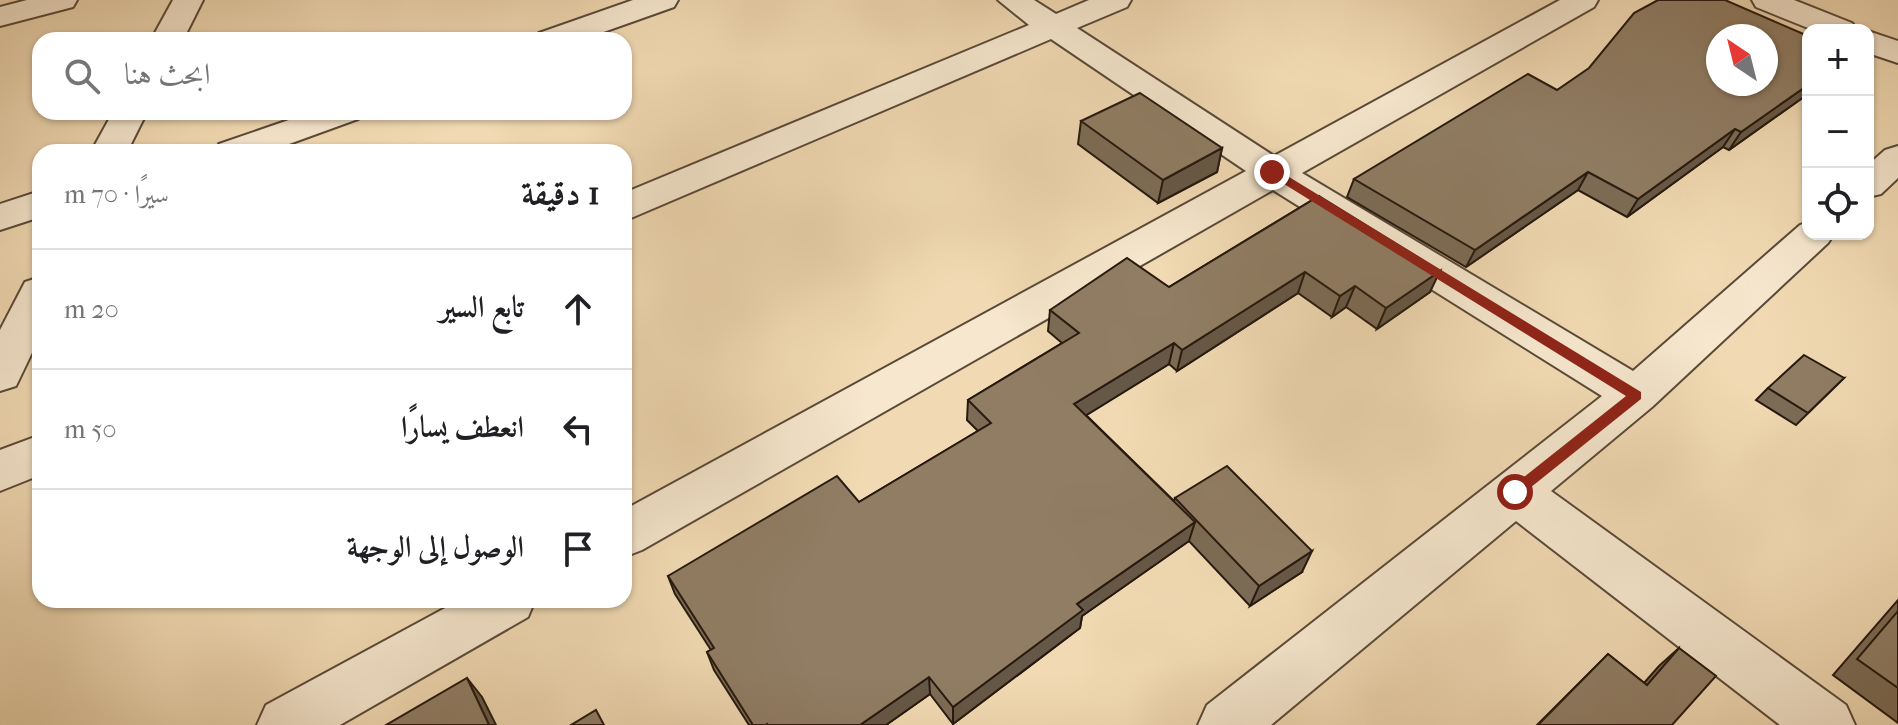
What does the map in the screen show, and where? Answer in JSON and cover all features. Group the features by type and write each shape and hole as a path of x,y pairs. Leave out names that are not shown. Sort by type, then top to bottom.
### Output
{"street":[{"path":"0,17 62,0"},
{"path":"171,32 188,0"},
{"path":"573,32 663,0"},
{"path":"1013,0 1272,172 1636,395"},
{"path":"632,205 1116,0"},
{"path":"632,531 1583,0"},
{"path":"1767,0 1826,24"},
{"path":"1874,43 1898,53"},
{"path":"113,144 126,120"},
{"path":"255,144 323,120"},
{"path":"1874,180 1898,158"},
{"path":"0,217 32,207"},
{"path":"1227,725 1636,395 1807,240"},
{"path":"0,374 32,308"},
{"path":"0,471 32,457"},
{"path":"1515,492 1826,725"},
{"path":"286,725 495,608"}],"building":[{"path":"1658,0 1725,0 1802,33 1802,89 1741,132 1735,129 1638,199 1588,172 1475,250 1354,179 1528,74 1557,90 1589,68 1634,13"},
{"path":"1140,93 1222,148 1163,180 1081,121"},
{"path":"1319,196 1440,271 1386,308 1355,286 1340,296 1305,272 1182,350 1174,343 1074,404 1195,522 1077,604 1083,610 953,707 929,677 860,725 753,725 707,652 714,648 668,576 837,476 859,502 991,423 968,400 1079,333 1050,310 1127,258 1169,287"},
{"path":"1804,355 1844,378 1808,413 1768,388"},
{"path":"1227,466 1312,551 1259,586 1175,498"},
{"path":"1898,611 1898,688 1857,659"},
{"path":"1679,648 1716,676 1672,725 1538,725 1608,654 1647,685"},
{"path":"467,678 489,725 386,725"},
{"path":"596,710 604,725 571,725"}],"route":[{"path":"1272,172 1636,395 1515,492"}]}
